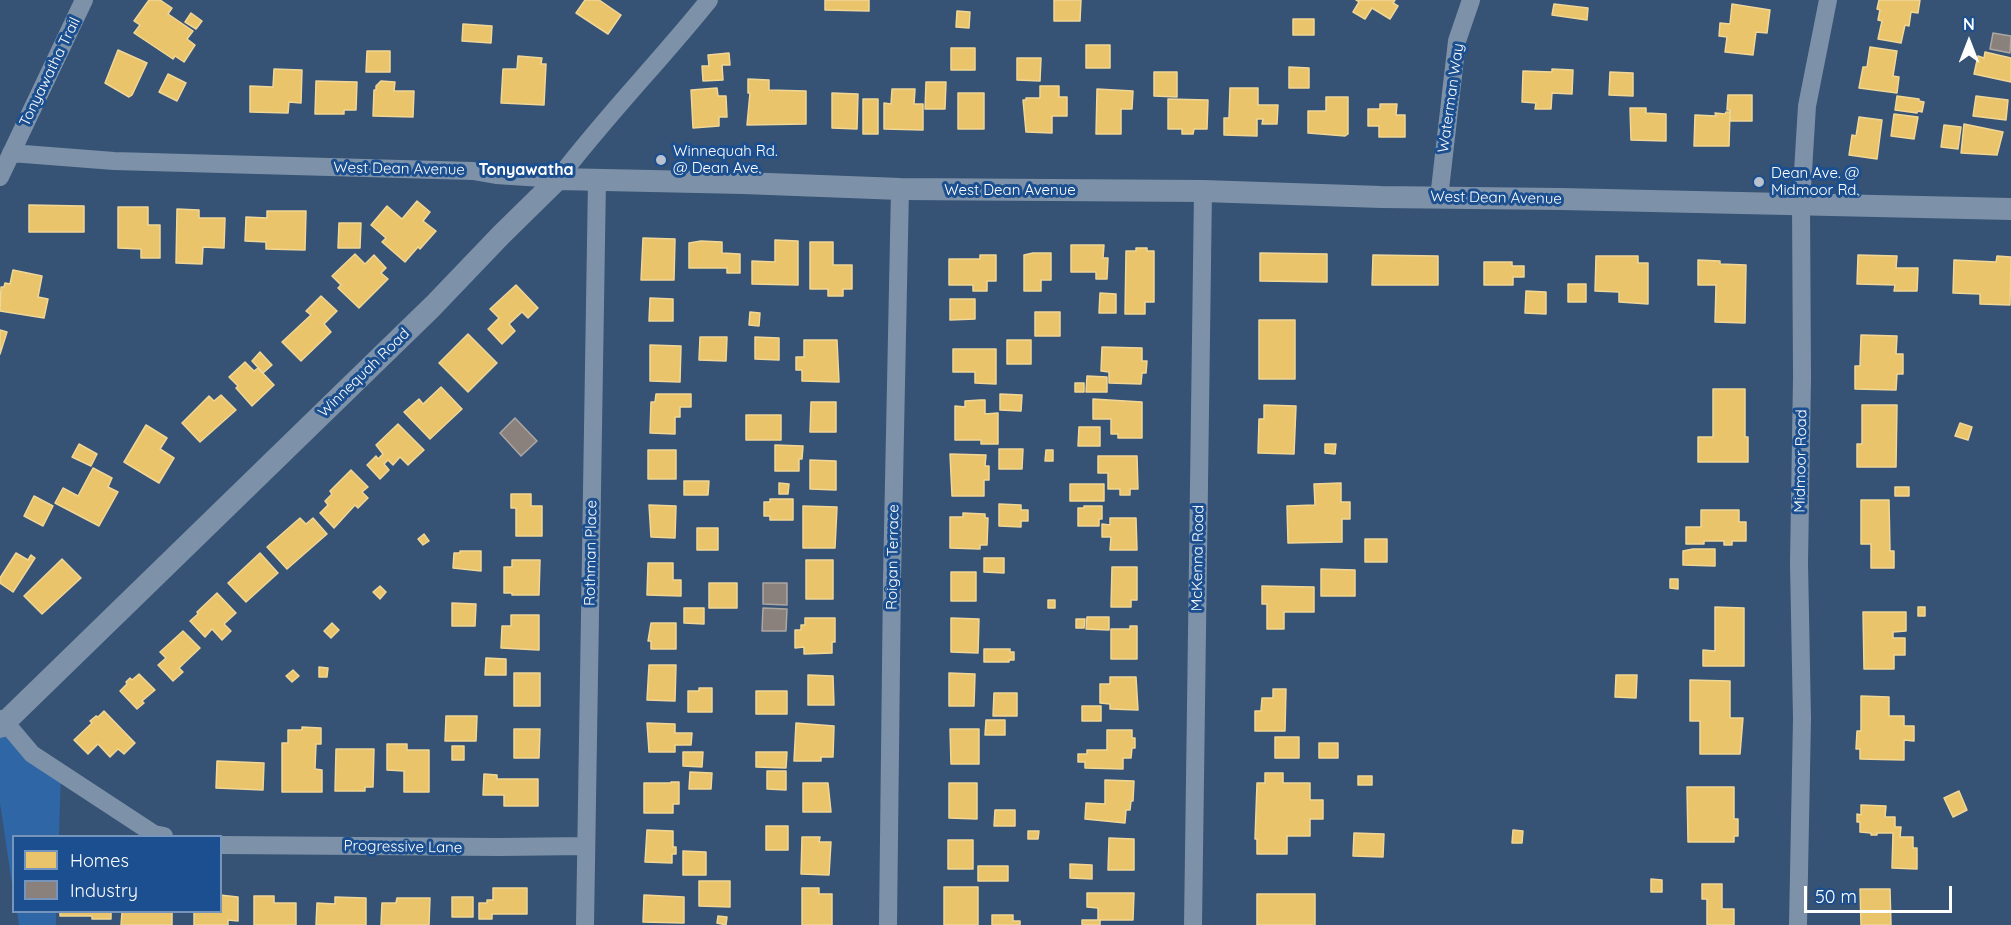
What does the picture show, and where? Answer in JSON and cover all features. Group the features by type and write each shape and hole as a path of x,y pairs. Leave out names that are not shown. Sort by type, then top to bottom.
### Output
{"street":[{"name":"Tonyawatha Trail","path":"0,177 84,0"},
{"name":"Winnequah Road","path":"2,723 433,306 558,179 671,48 709,0"},
{"name":"Waterman Way","path":"1438,198 1457,41 1471,0"},
{"name":"Midmoor Road","path":"1798,925 1802,719 1799,563 1802,378 1801,204 1807,106 1828,0"},
{"name":"West Dean Avenue","path":"11,153 114,161 473,171 496,176 558,179 900,189 1203,191 2011,209"},
{"name":"Rothman Place","path":"585,925 597,180"},
{"name":"Roigan Terrace","path":"888,925 900,189"},
{"name":"McKenna Road","path":"1193,925 1203,191"},
{"path":"2,723 32,754 157,835"},
{"name":"Progressive Lane","path":"222,845 499,848 586,846"}],"shaded area":[{"path":"0,727 61,773 59,835 12,835 12,884 0,803"},
{"path":"17,913 56,913 56,925 19,925"}],"building: Homes":[{"path":"149,0 160,0 172,8 168,14 193,31 187,39 195,45 184,62 175,56 173,59 134,33 140,25 134,21"},
{"path":"585,0 599,0 621,15 608,34 576,13"},
{"path":"825,0 869,0 869,11 825,10"},
{"path":"1054,0 1081,0 1080,21 1054,21"},
{"path":"1356,0 1395,0 1393,3 1398,6 1390,19 1372,8 1365,19 1353,12 1359,2"},
{"path":"1879,0 1920,0 1918,13 1911,12 1909,26 1905,25 1901,43 1878,39 1882,21 1878,20"},
{"path":"1554,4 1588,8 1587,20 1552,15"},
{"path":"1732,4 1770,10 1767,33 1756,32 1753,55 1725,52 1727,37 1719,36 1720,23 1730,24"},
{"path":"957,11 970,12 969,28 956,27"},
{"path":"191,13 202,21 196,29 185,22"},
{"path":"1293,19 1314,19 1314,35 1293,35"},
{"path":"463,24 492,26 491,43 462,41"},
{"path":"1086,45 1110,45 1110,68 1086,68"},
{"path":"1870,47 1897,51 1893,76 1899,77 1897,93 1859,88 1863,67 1867,67"},
{"path":"951,48 975,48 975,70 951,70"},
{"path":"118,50 147,63 129,97 105,83"},
{"path":"367,51 390,51 390,72 366,72"},
{"path":"1985,52 2011,58 2011,82 1974,74 1978,56 1984,58"},
{"path":"729,53 730,65 722,65 723,80 703,81 702,66 709,66 708,55"},
{"path":"518,56 542,58 541,64 546,64 544,105 501,103 503,69 517,69"},
{"path":"1017,58 1041,58 1040,81 1017,80"},
{"path":"1289,67 1309,68 1309,88 1289,88"},
{"path":"274,69 302,70 301,103 289,102 288,113 250,112 250,86 273,87"},
{"path":"1552,69 1573,70 1572,94 1552,93 1551,109 1535,109 1536,103 1522,102 1523,71 1552,72"},
{"path":"1154,72 1177,72 1177,97 1154,96"},
{"path":"1610,72 1633,73 1633,96 1609,95"},
{"path":"168,74 186,83 177,101 159,92"},
{"path":"748,79 769,80 769,90 806,91 806,124 747,125 750,93 748,93"},
{"path":"316,81 357,82 356,110 344,110 344,114 315,114"},
{"path":"381,81 395,82 394,91 414,91 413,117 373,116 374,90"},
{"path":"926,82 946,82 945,109 925,109"},
{"path":"1040,86 1059,86 1059,97 1067,97 1067,116 1052,116 1052,133 1026,132 1023,100 1040,98"},
{"path":"717,88 718,96 726,96 727,117 719,117 719,126 693,128 691,90"},
{"path":"1230,88 1258,88 1258,105 1278,105 1277,124 1262,124 1263,119 1257,119 1257,136 1224,135 1224,118 1229,118"},
{"path":"892,89 915,89 914,104 923,104 923,130 884,129 884,103 891,104"},
{"path":"1097,89 1133,91 1132,109 1121,109 1121,134 1096,134"},
{"path":"832,93 858,94 857,129 832,128"},
{"path":"958,93 984,93 984,129 958,129"},
{"path":"1728,95 1752,95 1752,121 1730,121 1730,110 1727,110"},
{"path":"1897,96 1919,99 1924,102 1922,112 1895,110"},
{"path":"1976,96 2008,100 2006,120 1973,116"},
{"path":"1326,97 1348,97 1348,134 1345,136 1308,133 1308,111 1326,111"},
{"path":"863,99 878,99 878,134 863,134"},
{"path":"1168,99 1208,100 1207,129 1194,129 1193,134 1182,134 1182,129 1168,129"},
{"path":"1380,104 1397,104 1396,115 1405,115 1405,137 1379,137 1379,126 1368,126 1368,109 1380,109"},
{"path":"1630,108 1646,108 1646,113 1666,114 1666,141 1631,140"},
{"path":"1730,112 1729,146 1694,146 1695,115 1716,116 1715,113 1725,114"},
{"path":"1894,114 1918,117 1914,139 1891,136"},
{"path":"1859,117 1882,120 1877,159 1849,155 1852,135 1856,136"},
{"path":"1964,124 2003,132 1997,155 1961,153"},
{"path":"1944,125 1961,127 1958,149 1941,147"},
{"path":"417,201 430,212 423,221 436,231 405,262 382,242 386,238 371,225 387,206 402,219"},
{"path":"29,205 84,206 84,232 29,232"},
{"path":"118,207 148,207 148,225 160,225 160,258 141,258 141,249 118,248"},
{"path":"177,209 199,210 199,218 225,218 224,248 203,247 202,264 176,263"},
{"path":"267,211 306,211 305,250 266,249 266,242 245,241 246,217 267,218"},
{"path":"339,223 361,223 360,248 338,248"},
{"path":"643,238 675,239 674,280 641,280"},
{"path":"775,240 798,241 798,285 752,284 752,261 775,262"},
{"path":"722,242 722,253 740,254 740,273 727,273 727,268 689,268 689,243"},
{"path":"810,242 833,242 833,265 852,265 852,289 843,289 843,296 828,296 828,289 810,289"},
{"path":"1071,245 1104,245 1103,258 1108,258 1107,279 1096,279 1096,272 1071,272"},
{"path":"1136,248 1147,248 1147,251 1154,251 1154,302 1145,302 1145,314 1125,314 1126,251 1136,251"},
{"path":"1051,253 1051,280 1041,280 1041,291 1024,291 1024,255"},
{"path":"1260,253 1327,254 1327,282 1260,281"},
{"path":"355,254 365,264 374,255 386,268 381,273 388,279 359,308 338,288 341,285 332,276"},
{"path":"980,255 996,255 996,281 987,281 987,291 973,291 973,285 949,285 949,259 980,259"},
{"path":"1373,255 1438,256 1438,285 1372,285"},
{"path":"1858,255 1897,256 1896,268 1918,268 1917,291 1894,291 1895,285 1857,284"},
{"path":"1596,256 1638,256 1638,263 1648,263 1648,304 1619,302 1619,292 1595,291"},
{"path":"1997,256 2011,257 2010,305 1980,304 1980,294 1953,293 1954,260 1996,262"},
{"path":"1698,260 1746,265 1745,323 1715,322 1716,285 1698,285"},
{"path":"1484,262 1512,262 1512,266 1524,266 1524,277 1513,277 1513,285 1484,285"},
{"path":"13,270 42,276 38,297 48,299 44,318 0,311 1,287 4,287 5,283 10,284"},
{"path":"1568,284 1586,284 1586,302 1568,302"},
{"path":"516,285 538,308 528,318 522,312 509,324 515,331 502,344 488,329 499,318 490,309"},
{"path":"1526,291 1546,292 1546,314 1525,313"},
{"path":"1100,293 1116,294 1116,313 1099,313"},
{"path":"321,296 337,311 324,324 331,332 301,361 282,342 311,315 306,311"},
{"path":"650,298 673,299 673,321 649,321"},
{"path":"950,299 975,299 975,319 950,320"},
{"path":"750,312 760,313 759,326 749,325"},
{"path":"1035,312 1060,312 1060,336 1035,336"},
{"path":"1259,320 1295,320 1295,379 1259,379"},
{"path":"0,330 7,332 0,354"},
{"path":"468,334 497,363 468,392 439,363"},
{"path":"1861,335 1897,336 1896,354 1903,354 1903,374 1897,374 1896,390 1855,389 1855,366 1860,366"},
{"path":"700,337 727,337 726,361 699,360"},
{"path":"755,337 779,338 779,360 755,359"},
{"path":"804,340 837,340 839,382 802,381 802,370 796,370 796,357 804,357"},
{"path":"1007,340 1031,340 1031,364 1007,364"},
{"path":"650,345 681,346 680,382 650,381"},
{"path":"1102,347 1142,348 1142,361 1147,361 1146,373 1142,373 1141,384 1109,383 1109,372 1101,371"},
{"path":"953,349 996,349 996,384 975,383 975,372 953,372"},
{"path":"260,352 272,365 263,373 252,361"},
{"path":"245,362 254,371 258,368 274,385 252,406 229,377"},
{"path":"1087,376 1107,377 1107,392 1086,392"},
{"path":"1075,383 1084,383 1084,392 1075,392"},
{"path":"441,387 462,409 430,439 404,412 419,399 423,404"},
{"path":"1713,389 1745,389 1745,437 1748,437 1748,462 1698,462 1698,437 1713,437"},
{"path":"656,394 691,394 691,407 680,407 680,417 675,417 675,434 650,433 651,402 655,402"},
{"path":"1000,394 1022,395 1021,411 1000,410"},
{"path":"221,395 236,410 200,442 182,423 209,396 214,401"},
{"path":"1093,399 1142,402 1142,438 1118,438 1118,434 1111,434 1111,419 1093,419"},
{"path":"985,400 985,414 998,413 998,444 981,444 981,440 955,440 955,406 965,407 965,401"},
{"path":"811,402 836,402 836,432 810,432"},
{"path":"1264,405 1296,406 1294,454 1258,453 1259,419 1264,419"},
{"path":"1862,405 1897,405 1896,467 1857,467 1857,444 1862,444"},
{"path":"746,415 781,415 781,440 746,440"},
{"path":"1960,423 1972,427 1968,440 1955,436"},
{"path":"398,424 424,450 408,465 400,457 393,465 388,460 384,464 389,470 380,479 367,465 376,456 378,459 383,454 376,445"},
{"path":"146,425 167,438 160,449 174,458 159,483 124,462"},
{"path":"1079,427 1100,427 1100,446 1078,446"},
{"path":"79,444 97,454 91,466 72,457"},
{"path":"1325,444 1336,444 1335,454 1325,453"},
{"path":"775,445 803,446 802,459 799,459 799,471 775,471"},
{"path":"999,449 1023,449 1022,469 999,469"},
{"path":"648,450 676,450 676,479 648,479"},
{"path":"1046,450 1053,450 1053,461 1045,461"},
{"path":"950,454 986,455 985,466 989,466 989,480 984,480 984,496 952,496"},
{"path":"1098,456 1137,456 1138,489 1130,489 1130,495 1120,495 1120,489 1108,489 1108,473 1098,473"},
{"path":"810,460 836,461 836,490 810,489"},
{"path":"93,468 112,478 108,487 118,492 99,526 55,503 63,488 78,496"},
{"path":"351,470 368,487 362,492 368,498 358,508 355,505 334,528 320,513 328,505 325,501 332,494 330,491"},
{"path":"684,481 709,481 708,495 684,495"},
{"path":"779,483 789,484 788,494 779,494"},
{"path":"1341,483 1341,502 1350,502 1350,519 1342,519 1342,542 1288,543 1287,506 1315,505 1314,484"},
{"path":"1070,484 1104,484 1104,501 1070,501"},
{"path":"1895,487 1909,487 1909,496 1895,496"},
{"path":"511,494 531,494 531,506 542,506 542,536 516,536 516,508 511,508"},
{"path":"34,496 53,506 43,526 24,516"},
{"path":"770,499 793,499 793,520 770,520 770,516 764,516 764,502 770,502"},
{"path":"1861,500 1889,500 1890,551 1894,551 1894,568 1871,568 1871,544 1861,544"},
{"path":"999,504 1021,505 1021,510 1028,510 1028,521 1021,521 1021,527 999,526"},
{"path":"649,505 676,506 675,538 651,537"},
{"path":"803,506 837,507 835,548 803,548"},
{"path":"1084,506 1102,506 1102,519 1099,519 1099,526 1078,526 1078,508 1084,508"},
{"path":"1701,510 1739,510 1739,522 1746,522 1746,541 1732,541 1732,545 1724,545 1724,541 1686,544 1686,527 1701,527"},
{"path":"963,513 985,514 985,518 988,518 987,545 980,545 980,549 950,548 950,517 963,517"},
{"path":"300,518 306,524 313,518 327,534 287,569 267,547"},
{"path":"1110,518 1136,518 1137,550 1110,550 1111,537 1102,537 1102,524 1110,525"},
{"path":"697,528 718,528 718,550 697,550"},
{"path":"424,534 429,541 423,545 418,539"},
{"path":"1365,539 1387,539 1387,562 1365,562"},
{"path":"1715,549 1715,566 1683,565 1683,551"},
{"path":"460,551 481,551 481,571 453,568 454,553 460,553"},
{"path":"16,553 28,560 31,555 35,558 13,592 0,583 0,578"},
{"path":"260,553 278,573 246,602 228,583"},
{"path":"984,558 1004,558 1004,573 984,572"},
{"path":"62,559 81,578 42,614 24,596"},
{"path":"512,560 540,560 539,595 504,593 504,567 512,567"},
{"path":"806,560 833,560 833,599 806,599"},
{"path":"648,563 673,563 673,580 681,580 681,596 647,595"},
{"path":"1112,567 1137,567 1137,600 1131,600 1131,607 1111,607"},
{"path":"1321,569 1355,570 1355,596 1321,596"},
{"path":"951,572 976,572 976,601 951,601"},
{"path":"1670,579 1678,579 1678,589 1670,588"},
{"path":"709,583 737,583 737,608 709,608"},
{"path":"380,586 386,592 380,599 373,592"},
{"path":"1262,586 1314,587 1314,612 1284,612 1284,629 1267,629 1267,604 1262,604"},
{"path":"217,593 236,613 224,624 231,631 222,640 212,629 205,637 190,621"},
{"path":"1048,600 1055,600 1055,608 1048,608"},
{"path":"452,603 476,604 475,626 452,626"},
{"path":"1715,607 1744,608 1744,666 1703,666 1703,650 1715,651"},
{"path":"1918,607 1925,607 1925,616 1918,616"},
{"path":"684,608 704,608 704,624 684,623"},
{"path":"1863,612 1906,612 1906,631 1893,632 1893,638 1905,638 1905,655 1894,655 1894,669 1864,669"},
{"path":"511,615 539,615 539,650 501,648 502,626 511,626"},
{"path":"1087,617 1109,617 1109,630 1086,629"},
{"path":"805,618 835,618 835,642 832,642 832,653 804,654 804,647 795,648 795,630 801,630 801,625 805,625"},
{"path":"951,618 979,619 978,653 951,652"},
{"path":"1076,619 1085,619 1084,628 1076,628"},
{"path":"332,623 339,630 331,638 324,631"},
{"path":"651,623 676,623 676,649 651,649 651,641 648,641"},
{"path":"1130,626 1137,626 1137,659 1111,659 1111,629 1130,629"},
{"path":"183,631 200,648 179,668 183,672 173,681 158,665 166,658 160,652"},
{"path":"984,649 1010,649 1010,652 1014,652 1014,660 984,662"},
{"path":"486,658 506,659 506,675 485,675"},
{"path":"649,665 676,665 675,701 647,700"},
{"path":"319,667 328,668 327,677 319,677"},
{"path":"293,670 299,676 292,682 286,676"},
{"path":"514,673 540,673 540,706 514,706"},
{"path":"949,673 975,674 974,706 949,706"},
{"path":"139,674 155,690 142,701 144,703 137,709 120,691 130,678 132,680"},
{"path":"808,675 833,676 834,705 808,705"},
{"path":"1616,675 1637,675 1636,698 1615,697"},
{"path":"1110,677 1136,677 1138,710 1110,709 1110,704 1100,703 1100,684 1110,684"},
{"path":"1690,680 1730,681 1730,718 1743,718 1740,754 1700,754 1700,721 1690,721"},
{"path":"699,688 712,688 712,712 688,712 688,691 699,691"},
{"path":"1273,689 1286,689 1285,731 1255,731 1255,711 1261,711 1262,698 1273,698"},
{"path":"756,691 787,691 787,714 756,714"},
{"path":"994,693 1017,693 1017,716 993,716"},
{"path":"1861,696 1889,697 1889,716 1904,716 1904,726 1914,726 1914,741 1904,740 1904,760 1860,759 1860,749 1856,749 1857,731 1861,731"},
{"path":"1082,706 1101,706 1101,721 1082,721"},
{"path":"104,711 135,743 124,754 118,749 110,757 98,744 88,754 74,740 92,723 90,721"},
{"path":"446,716 477,716 476,741 445,741"},
{"path":"986,720 1005,720 1005,735 985,735"},
{"path":"647,723 675,724 675,733 692,733 691,745 675,745 675,752 649,752"},
{"path":"796,723 834,726 833,757 821,757 821,761 794,761"},
{"path":"302,727 321,728 321,744 316,744 315,769 322,770 322,792 282,792 282,743 288,743 288,730 302,730"},
{"path":"514,729 540,729 539,758 514,758"},
{"path":"950,729 979,729 979,764 951,764"},
{"path":"1107,730 1132,730 1135,748 1132,748 1131,758 1123,758 1123,769 1085,768 1085,762 1078,762 1078,754 1087,754 1087,750 1107,750"},
{"path":"1275,737 1299,737 1299,758 1275,758"},
{"path":"1319,743 1338,743 1338,758 1319,758"},
{"path":"387,744 407,744 407,750 429,750 429,792 404,792 404,771 387,770"},
{"path":"452,746 464,746 464,760 452,760"},
{"path":"336,749 374,749 373,787 365,787 365,791 335,791"},
{"path":"683,752 703,752 702,767 683,766"},
{"path":"756,752 787,752 786,768 756,767"},
{"path":"217,761 264,763 263,790 216,788"},
{"path":"767,771 786,771 786,790 767,789"},
{"path":"690,772 712,773 711,789 689,789"},
{"path":"1265,773 1283,773 1283,783 1310,783 1310,800 1323,800 1323,819 1310,819 1310,836 1287,836 1287,854 1257,854 1257,839 1255,839 1257,783 1265,783"},
{"path":"484,774 497,775 497,779 538,779 538,806 504,806 504,795 483,795"},
{"path":"1358,776 1372,776 1372,785 1358,785"},
{"path":"1105,780 1134,781 1133,801 1131,801 1130,810 1126,810 1125,823 1085,819 1086,803 1105,804"},
{"path":"679,782 679,804 673,804 673,813 644,813 644,783"},
{"path":"803,783 828,783 831,812 803,812"},
{"path":"949,783 977,783 977,819 949,818"},
{"path":"1687,787 1734,787 1734,819 1738,819 1738,836 1734,836 1734,842 1688,842"},
{"path":"1959,791 1967,810 1953,817 1944,798"},
{"path":"1861,805 1886,806 1885,817 1895,817 1895,827 1901,827 1900,837 1913,837 1913,848 1917,848 1917,869 1892,868 1893,833 1871,835 1871,833 1860,832 1857,814 1861,815"},
{"path":"995,810 1015,810 1015,826 994,826"},
{"path":"766,826 788,826 788,850 766,850"},
{"path":"647,830 673,831 673,847 676,847 676,854 672,854 672,863 645,862"},
{"path":"1513,830 1523,831 1522,843 1512,843"},
{"path":"1028,831 1039,831 1038,839 1028,839"},
{"path":"1354,833 1384,834 1383,857 1353,856"},
{"path":"802,837 820,837 819,842 831,842 829,875 801,874"},
{"path":"1109,838 1134,839 1134,870 1108,870"},
{"path":"948,840 973,840 973,869 948,869"},
{"path":"683,851 706,852 706,875 683,875"},
{"path":"1070,864 1092,865 1092,879 1070,878"},
{"path":"978,866 1008,866 1008,881 978,881"},
{"path":"1651,879 1662,880 1662,892 1651,892"},
{"path":"699,881 730,881 730,907 699,906"},
{"path":"1702,884 1722,884 1722,909 1734,909 1734,925 1707,925 1707,899 1702,899"},
{"path":"944,887 978,887 978,925 944,925"},
{"path":"493,888 527,888 527,914 492,914 492,919 479,919 479,903 493,900"},
{"path":"802,888 819,888 819,894 832,894 832,925 802,925"},
{"path":"1860,889 1890,889 1891,925 1861,925"},
{"path":"1087,893 1134,893 1133,920 1098,920 1098,908 1087,907"},
{"path":"1257,894 1315,894 1315,925 1257,925"},
{"path":"222,895 238,897 238,921 228,920 228,925 194,925 194,913 222,913"},
{"path":"644,895 684,897 684,923 643,922"},
{"path":"254,896 274,896 274,903 296,903 296,925 254,925"},
{"path":"335,897 366,898 366,925 316,925 317,903 335,904"},
{"path":"452,897 473,897 473,917 452,917"},
{"path":"397,898 430,898 429,925 381,925 382,903 396,903"},
{"path":"60,913 111,913 111,919 92,919 92,916 60,916"},
{"path":"122,913 172,913 172,925 121,925"},
{"path":"992,915 1013,915 1013,921 1020,921 1020,925 992,925"},
{"path":"718,916 727,917 726,925 717,923"},
{"path":"1082,920 1100,920 1100,925 1082,925"}],"building: Industry":[{"path":"1993,33 2011,36 2010,53 1990,49"},
{"path":"515,418 537,441 521,456 500,433"},
{"path":"763,583 787,583 787,605 763,604"},
{"path":"763,608 787,609 786,631 762,631"}],"place":[{"name":"Winnequah Rd. @ Dean Ave.","path":"661,160"},
{"name":"Dean Ave. @ Midmoor Rd.","path":"1759,182"}],"district":[{"name":"Tonyawatha","path":"526,170"}]}
